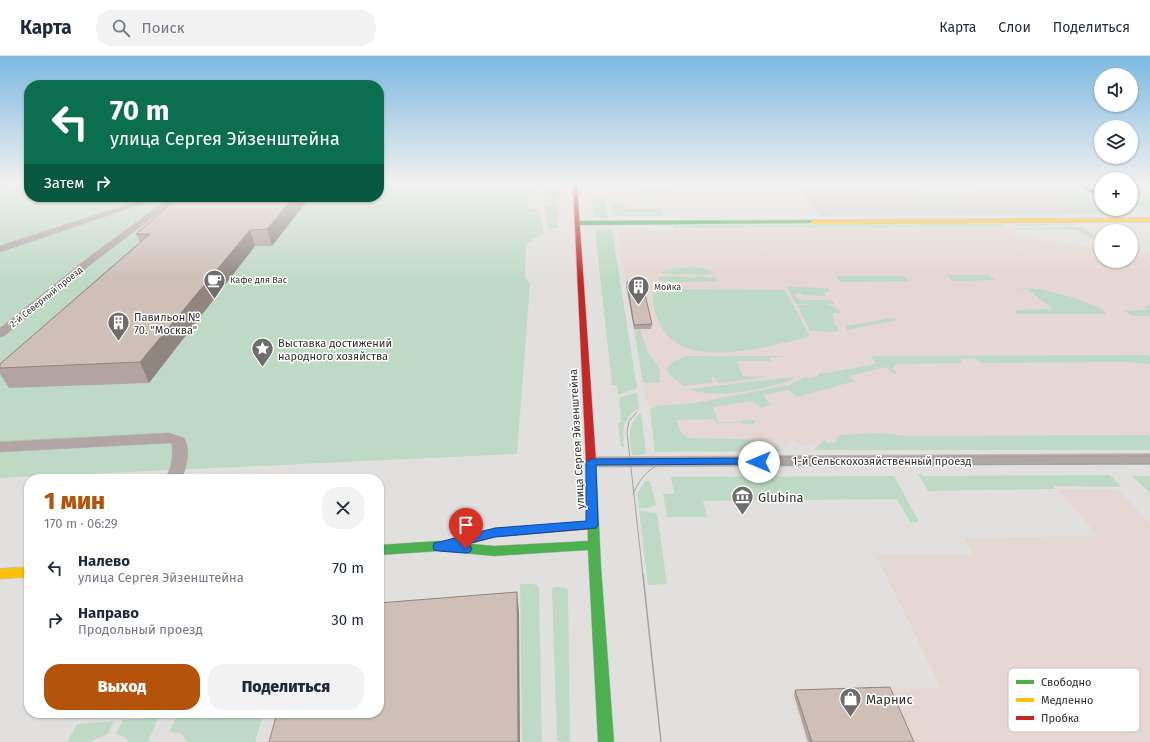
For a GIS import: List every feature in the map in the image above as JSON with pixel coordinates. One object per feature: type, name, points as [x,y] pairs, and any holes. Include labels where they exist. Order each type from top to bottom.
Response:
[{"type":"main road","name":"улица Сергея Эйзенштейна","points":[[577,216],[591,462],[593,545],[597,581],[606,742]]},
{"type":"main road","points":[[1141,216],[1150,221]]},
{"type":"main road","points":[[577,223],[1150,221]]},
{"type":"main road","points":[[439,546],[495,533],[592,525]]},
{"type":"main road","points":[[384,550],[439,546],[494,551],[593,545]]},
{"type":"main road","points":[[0,574],[24,572]]},
{"type":"street","points":[[0,249],[101,216]]},
{"type":"street","name":"2-й Северный проезд","points":[[0,334],[92,260],[151,216]]},
{"type":"street","points":[[0,447],[169,438],[179,441],[180,449],[176,474]]},
{"type":"street","name":"1-й Сельскохозяйственный проезд","points":[[591,462],[1150,459]]},
{"type":"shaded area","points":[[1009,228],[1020,236],[1094,248],[1094,268],[1138,268],[1138,252],[1150,252],[1150,448],[820,448],[811,443],[806,447],[792,440],[779,449],[655,449],[650,411],[645,395],[617,230]]},
{"type":"shaded area","points":[[1058,489],[1117,489],[1150,523],[1150,742],[806,742],[790,693],[941,688],[876,555],[974,555],[964,538],[1098,536]]},
{"type":"green space","name":"Выставка достижений народного хозяйства","points":[[0,216],[541,216],[544,233],[526,244],[525,277],[530,284],[517,454],[86,474],[24,474],[24,477],[0,478]]},
{"type":"green space","points":[[546,216],[558,216],[558,228],[548,229]]},
{"type":"green space","points":[[594,216],[608,216],[608,218],[594,218]]},
{"type":"green space","points":[[1004,224],[1008,227],[674,228],[673,225]]},
{"type":"green space","points":[[1015,224],[1071,224],[1077,225],[1016,226]]},
{"type":"green space","points":[[1082,227],[1094,234],[1094,238],[1090,238],[1076,229],[1057,229],[1058,231],[1051,229],[1019,230],[1017,228]]},
{"type":"green space","points":[[595,230],[612,230],[637,388],[618,395],[617,385],[612,385]]},
{"type":"green space","points":[[676,268],[702,268],[711,271],[714,274],[681,275],[660,273],[665,270]]},
{"type":"green space","points":[[947,275],[988,275],[995,280],[953,281]]},
{"type":"green space","points":[[664,276],[696,278],[696,276],[716,278],[717,281],[668,282],[659,280],[659,278]]},
{"type":"green space","points":[[836,276],[904,276],[909,281],[840,282]]},
{"type":"green space","points":[[787,287],[828,288],[829,291],[824,293],[825,296],[802,295],[800,292],[795,294],[797,298],[802,300],[830,300],[835,304],[796,304]]},
{"type":"green space","points":[[665,289],[785,290],[810,337],[730,352],[708,352],[689,349],[673,340],[661,326],[658,319],[654,307],[653,296],[657,291]]},
{"type":"green space","points":[[1015,289],[1037,289],[1053,292],[1086,302],[1103,310],[1107,314],[1018,314],[1014,310],[1053,309],[1028,290]]},
{"type":"green space","points":[[821,304],[834,306],[839,309],[842,313],[833,313],[834,325],[837,326],[838,331],[810,331],[797,305]]},
{"type":"green space","points":[[1143,306],[1150,306],[1150,316],[1132,316],[1124,311],[1148,310]]},
{"type":"green space","points":[[892,318],[898,320],[846,330],[846,326]]},
{"type":"green space","points":[[634,329],[640,329],[647,351],[660,369],[660,383],[643,383]]},
{"type":"green space","points":[[687,356],[782,357],[770,357],[771,361],[737,361],[743,376],[766,377],[720,383],[712,377],[712,383],[684,386],[672,377],[666,369],[674,361]]},
{"type":"green space","points":[[870,356],[1150,356],[1150,364],[1125,362],[981,363],[975,358],[960,359],[962,361],[960,363],[897,364],[892,368],[897,373],[895,374],[885,367],[849,376],[855,381],[797,397],[789,390],[763,395],[770,404],[762,408],[751,401],[713,407],[718,422],[742,422],[741,420],[756,420],[754,425],[738,423],[716,424],[714,419],[677,420],[679,429],[690,438],[752,440],[765,442],[775,446],[781,451],[655,452],[650,410],[656,406],[694,403],[789,385],[805,377],[808,378],[818,376],[820,373],[828,373],[875,364],[875,361]]},
{"type":"green space","points":[[793,377],[793,379],[783,383],[741,392],[712,393],[699,392],[689,389]]},
{"type":"green space","points":[[637,392],[639,408],[630,416],[625,424],[623,434],[624,447],[621,447],[618,423],[621,422],[619,398]]},
{"type":"green space","points":[[641,413],[646,452],[642,455],[632,455],[630,438],[631,427],[636,417]]},
{"type":"green space","points":[[880,433],[908,436],[1150,435],[1150,450],[814,449],[825,440],[828,443],[835,443],[837,437],[840,435]]},
{"type":"green space","points":[[918,474],[923,476],[1110,475],[1121,487],[1053,486],[1055,489],[928,491]]},
{"type":"green space","points":[[894,476],[919,522],[910,522],[897,499],[703,501],[707,517],[667,517],[663,494],[674,494],[671,477]]},
{"type":"green space","points":[[1132,476],[1150,476],[1150,493]]},
{"type":"green space","points":[[645,481],[650,481],[656,505],[649,508],[639,508],[637,494]]},
{"type":"green space","points":[[639,511],[657,513],[667,584],[648,585]]},
{"type":"green space","points":[[520,584],[537,585],[539,589],[542,742],[522,742]]},
{"type":"green space","points":[[553,588],[567,588],[568,592],[570,742],[557,741],[552,592]]},
{"type":"green space","points":[[158,718],[148,742],[128,742],[125,737],[116,734],[123,720]]},
{"type":"green space","points":[[176,718],[262,718],[255,742],[187,742],[181,733],[170,732]]},
{"type":"green space","points":[[114,721],[108,734],[90,742],[67,742],[77,724]]},
{"type":"building","points":[[157,216],[278,216],[267,229],[250,230],[140,362],[0,368],[0,364],[150,234],[136,234]]},
{"type":"building","name":"Мойка","points":[[627,282],[642,282],[652,324],[634,325]]},
{"type":"building","points":[[517,592],[518,742],[269,742],[276,718],[384,718],[384,603]]},
{"type":"building","name":"Марнис","points":[[890,687],[914,742],[812,742],[795,690]]},
{"type":"tram line","points":[[634,493],[627,432],[629,421],[637,412]]},
{"type":"tram line","points":[[634,493],[645,474],[650,470],[662,463],[677,458],[1150,456]]},
{"type":"tram line","points":[[742,462],[770,465],[1150,464]]},
{"type":"tram line","points":[[634,493],[643,576]]},
{"type":"tram line","points":[[643,575],[661,742]]},
{"type":"traffic: fast","points":[[577,223],[813,222]]},
{"type":"traffic: fast","points":[[591,462],[595,567],[606,742]]},
{"type":"traffic: fast","points":[[384,550],[439,546],[494,551],[593,545]]},
{"type":"traffic: slow","points":[[813,222],[1150,220]]},
{"type":"traffic: slow","points":[[0,574],[24,572]]},
{"type":"traffic: jam","points":[[577,216],[591,462]]},
{"type":"traffic: jam","points":[[453,543],[495,533],[592,525]]},
{"type":"place","name":"Кафе для Вас","points":[[214,300]]},
{"type":"place","name":"Мойка","points":[[638,306]]},
{"type":"place","name":"Павильон № 70. \"Москва\"","points":[[119,342]]},
{"type":"place","name":"Выставка достижений народного хозяйства","points":[[262,368]]},
{"type":"place","name":"Glubina","points":[[743,516]]},
{"type":"place","name":"Марнис","points":[[850,718]]},
{"type":"route","points":[[466,549],[439,546],[495,533],[592,525],[591,462],[759,462]]}]
